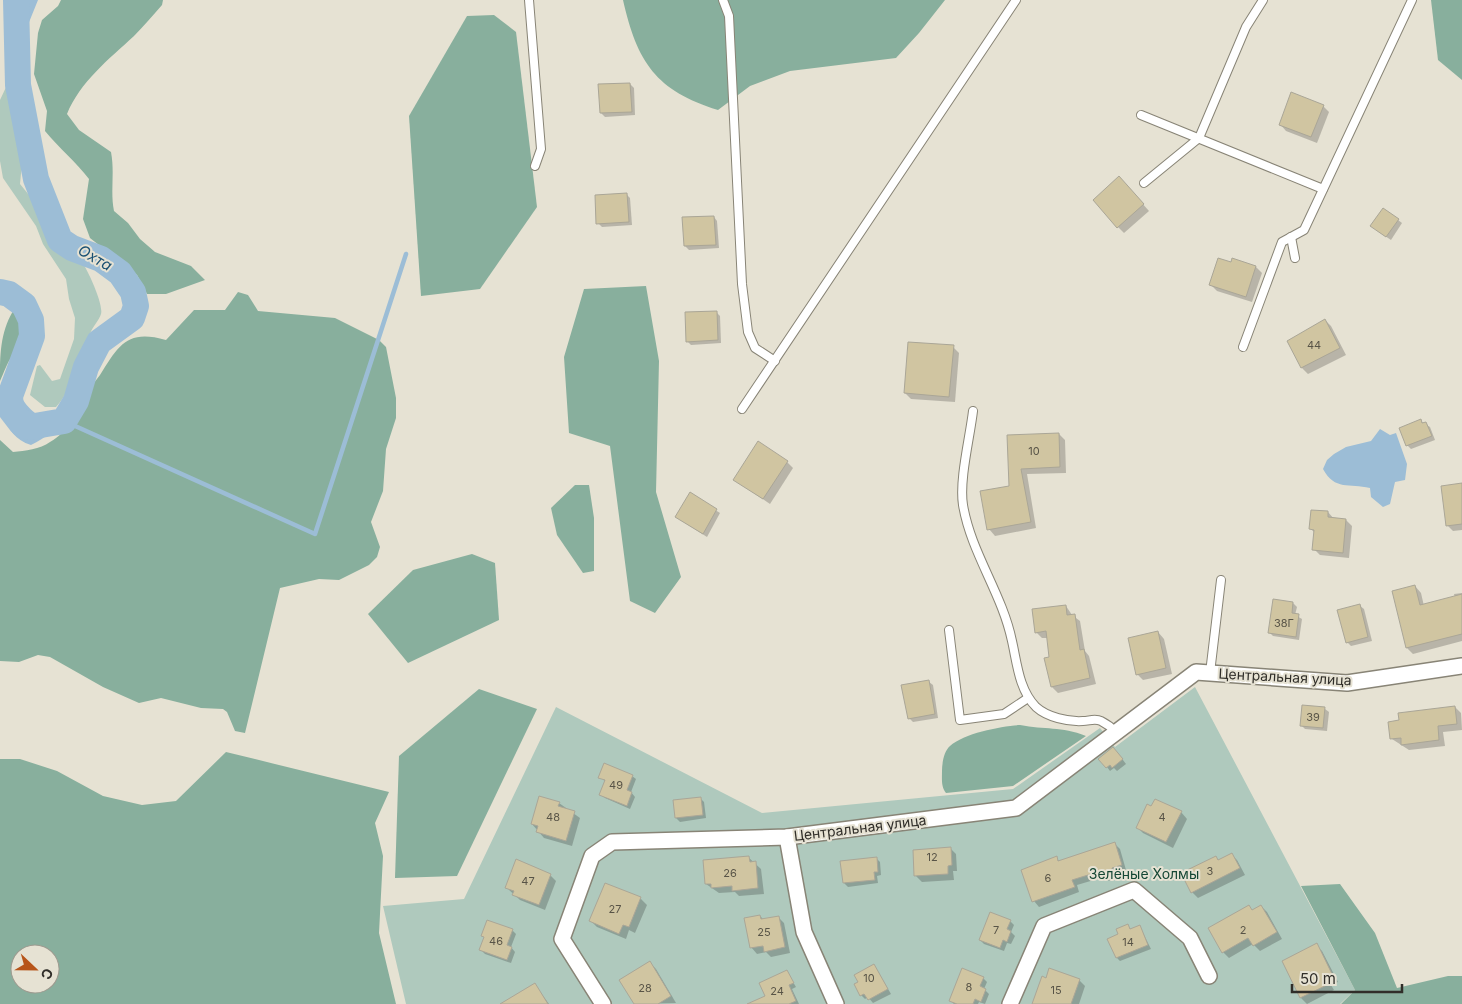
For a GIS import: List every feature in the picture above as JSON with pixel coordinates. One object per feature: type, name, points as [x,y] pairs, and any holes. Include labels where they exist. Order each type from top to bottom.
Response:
[{"type":"street","name":"Центральная улица","points":[[603,1004],[562,939],[592,856],[612,842],[787,837],[1016,808],[1112,735],[1203,673],[1347,682],[1462,666]]},
{"type":"street","points":[[787,837],[804,932],[836,1004]]},
{"type":"street","points":[[1010,1004],[1044,926],[1134,890],[1190,938],[1209,976]]},
{"type":"lane","points":[[529,0],[541,149],[535,166]]},
{"type":"lane","points":[[723,0],[729,16],[742,284],[748,332],[755,348],[775,361]]},
{"type":"lane","points":[[742,409],[1016,0]]},
{"type":"lane","points":[[1144,183],[1199,138],[1246,27],[1262,0]]},
{"type":"lane","points":[[1243,347],[1282,242],[1304,230],[1412,0]]},
{"type":"lane","points":[[1141,115],[1324,189]]},
{"type":"lane","points":[[1291,237],[1295,258]]},
{"type":"lane","points":[[973,411],[963,484],[963,504],[981,563],[994,586],[1006,622],[1018,672],[1028,698],[1044,713],[1058,718],[1082,721],[1100,720],[1112,735]]},
{"type":"lane","points":[[1203,673],[1221,580]]},
{"type":"lane","points":[[949,630],[960,720],[1004,714],[1028,698]]},
{"type":"green space","points":[[61,0],[163,0],[162,5],[134,36],[87,81],[67,114],[79,130],[111,152],[114,211],[155,252],[191,266],[205,280],[166,294],[147,294],[137,275],[90,238],[83,219],[89,179],[45,131],[47,111],[34,74],[38,33],[42,20],[58,6]]},
{"type":"green space","points":[[623,0],[945,0],[896,58],[790,71],[750,86],[718,110],[679,94],[652,71],[635,41]]},
{"type":"green space","points":[[1431,0],[1462,0],[1462,80],[1438,60]]},
{"type":"green space","points":[[494,15],[516,32],[537,207],[480,289],[421,296],[409,116],[467,16]]},
{"type":"green space","points":[[8,83],[22,163],[20,184],[33,200],[62,249],[79,257],[90,276],[100,302],[100,317],[91,331],[68,391],[56,407],[45,407],[30,395],[37,366],[40,365],[52,381],[60,379],[74,339],[75,318],[69,299],[66,279],[43,244],[36,226],[3,178],[0,161],[0,100]]},
{"type":"green space","points":[[646,286],[659,361],[656,492],[681,577],[655,613],[630,601],[610,446],[569,433],[564,357],[584,289]]},
{"type":"green space","points":[[238,292],[248,295],[258,311],[335,318],[379,340],[386,347],[396,398],[396,418],[386,449],[383,491],[371,522],[380,547],[377,557],[369,565],[339,580],[319,579],[280,588],[245,733],[235,731],[227,712],[223,709],[201,708],[161,698],[139,703],[103,687],[50,657],[38,655],[19,662],[0,661],[0,440],[13,452],[37,448],[50,442],[66,428],[86,393],[113,355],[126,342],[133,338],[142,337],[166,340],[194,310],[225,310]]},
{"type":"green space","points":[[13,311],[23,311],[27,331],[24,340],[9,361],[0,381],[3,336]]},
{"type":"green space","points":[[575,485],[589,485],[594,518],[594,571],[583,573],[557,535],[551,508]]},
{"type":"green space","points":[[472,554],[495,563],[499,620],[408,663],[368,614],[413,570]]},
{"type":"green space","name":"Зелёные Холмы","points":[[1195,687],[1355,990],[1340,1004],[406,1004],[383,906],[464,899],[556,707],[762,813],[1013,789],[1100,728],[1115,747]]},
{"type":"green space","points":[[479,689],[537,709],[457,876],[395,878],[399,756]]},
{"type":"green space","points":[[1020,725],[1061,729],[1086,736],[1013,786],[946,793],[944,791],[942,768],[945,754],[950,746],[964,737],[974,734]]},
{"type":"green space","points":[[226,752],[389,792],[375,823],[383,856],[379,933],[396,1004],[0,1004],[0,759],[20,759],[57,771],[103,796],[142,805],[176,801]]},
{"type":"green space","points":[[1340,884],[1375,933],[1397,988],[1448,976],[1462,976],[1462,1004],[1341,1004],[1355,990],[1301,886]]},
{"type":"water","points":[[4,0],[38,0],[17,52],[10,33],[8,13]]},
{"type":"water","points":[[18,377],[19,390],[23,400],[35,413],[41,417],[70,413],[52,432],[31,445],[14,434],[6,417],[8,398]]},
{"type":"water","points":[[1380,429],[1390,435],[1396,433],[1407,464],[1405,480],[1395,482],[1390,504],[1383,507],[1371,497],[1370,488],[1343,485],[1332,481],[1323,469],[1327,460],[1334,454],[1346,447],[1371,441]]},
{"type":"building","points":[[630,83],[632,112],[600,113],[598,84]]},
{"type":"building","points":[[1291,92],[1324,105],[1311,137],[1279,125]]},
{"type":"building","points":[[1119,176],[1144,204],[1117,228],[1093,200]]},
{"type":"building","points":[[627,193],[629,222],[596,224],[595,195]]},
{"type":"building","points":[[1383,208],[1399,219],[1386,237],[1370,226]]},
{"type":"building","points":[[714,216],[716,245],[684,246],[682,217]]},
{"type":"building","points":[[1218,258],[1231,262],[1232,258],[1256,266],[1246,297],[1209,285]]},
{"type":"building","points":[[717,311],[718,340],[686,342],[685,312]]},
{"type":"building","points":[[1325,319],[1340,348],[1301,368],[1287,341]]},
{"type":"building","points":[[908,342],[954,345],[949,397],[904,393]]},
{"type":"building","points":[[1421,419],[1422,423],[1426,422],[1432,436],[1406,446],[1399,428]]},
{"type":"building","points":[[1059,433],[1060,467],[1021,469],[1031,522],[987,530],[980,491],[1009,486],[1007,435]]},
{"type":"building","points":[[758,441],[788,461],[763,499],[733,480]]},
{"type":"building","points":[[1462,483],[1462,524],[1446,526],[1441,486]]},
{"type":"building","points":[[690,492],[717,509],[703,534],[675,517]]},
{"type":"building","points":[[1311,510],[1328,511],[1328,517],[1346,519],[1343,553],[1312,550],[1314,530],[1309,529]]},
{"type":"building","points":[[1415,585],[1420,605],[1462,594],[1462,634],[1406,648],[1392,591]]},
{"type":"building","points":[[1273,599],[1293,602],[1292,613],[1299,614],[1296,637],[1268,633]]},
{"type":"building","points":[[1360,604],[1368,637],[1346,643],[1337,610]]},
{"type":"building","points":[[1066,605],[1067,615],[1075,614],[1080,650],[1084,649],[1090,678],[1051,687],[1044,658],[1049,657],[1046,631],[1035,633],[1032,609]]},
{"type":"building","points":[[1158,631],[1166,668],[1136,675],[1128,638]]},
{"type":"building","points":[[929,680],[935,714],[908,719],[901,685]]},
{"type":"building","points":[[1302,705],[1325,707],[1323,728],[1300,726]]},
{"type":"building","points":[[1455,706],[1457,724],[1438,726],[1439,740],[1401,745],[1401,738],[1390,739],[1388,722],[1399,720],[1398,713]]},
{"type":"building","points":[[1113,747],[1123,759],[1112,768],[1110,765],[1106,768],[1098,759]]},
{"type":"building","points":[[604,763],[633,775],[627,790],[632,792],[627,806],[599,795],[605,780],[598,778]]},
{"type":"building","points":[[539,796],[560,802],[558,806],[575,811],[566,841],[536,832],[538,826],[531,824]]},
{"type":"building","points":[[701,797],[703,815],[675,818],[673,800]]},
{"type":"building","points":[[1155,799],[1182,811],[1166,842],[1136,828],[1147,804],[1151,806]]},
{"type":"building","points":[[1115,842],[1122,865],[1112,868],[1113,873],[1102,876],[1101,871],[1072,880],[1075,887],[1032,902],[1021,870],[1057,856],[1058,861]]},
{"type":"building","points":[[951,847],[952,865],[948,866],[948,874],[914,876],[913,850]]},
{"type":"building","points":[[1232,853],[1240,868],[1191,893],[1181,873],[1216,856],[1218,860]]},
{"type":"building","points":[[749,856],[750,862],[756,861],[758,888],[732,891],[732,886],[711,888],[711,884],[705,884],[703,860]]},
{"type":"building","points":[[877,857],[878,872],[874,872],[875,880],[843,883],[840,861]]},
{"type":"building","points":[[516,859],[551,874],[539,905],[512,895],[514,891],[505,888]]},
{"type":"building","points":[[605,883],[641,897],[629,927],[623,925],[619,934],[589,921]]},
{"type":"building","points":[[1249,905],[1252,910],[1261,905],[1277,932],[1253,946],[1248,938],[1222,953],[1208,928]]},
{"type":"building","points":[[990,912],[1011,920],[1007,929],[1011,931],[1007,942],[1003,940],[1000,948],[979,940]]},
{"type":"building","points":[[760,915],[761,919],[779,916],[785,947],[764,952],[763,946],[750,948],[744,918]]},
{"type":"building","points":[[487,920],[513,929],[507,945],[512,947],[507,960],[479,950],[484,937],[481,936]]},
{"type":"building","points":[[1128,924],[1130,929],[1140,925],[1148,945],[1116,958],[1107,939],[1118,934],[1116,929]]},
{"type":"building","points":[[1317,943],[1333,976],[1326,979],[1329,984],[1300,998],[1282,961]]},
{"type":"building","points":[[650,961],[671,996],[658,1004],[634,1004],[619,980]]},
{"type":"building","points":[[874,964],[888,989],[868,1000],[864,994],[860,996],[854,984],[858,982],[854,975]]},
{"type":"building","points":[[962,968],[984,977],[980,986],[986,989],[981,1002],[975,999],[973,1004],[957,1004],[949,1001]]},
{"type":"building","points":[[1049,968],[1080,979],[1071,1004],[1032,1004],[1042,976],[1046,978]]},
{"type":"building","points":[[787,970],[794,983],[789,985],[796,1001],[789,1004],[747,1004],[765,996],[759,983]]},
{"type":"building","points":[[535,983],[548,1004],[500,1004]]},
{"type":"waterway","name":"Охта","points":[[0,292],[9,294],[24,305],[31,320],[32,336],[10,396],[11,410],[21,423],[29,427],[64,421],[76,401],[86,367],[99,342],[132,318],[136,306],[133,292],[120,273],[101,259],[72,248],[60,240],[36,179],[18,85],[16,0]]},
{"type":"waterway","points":[[64,421],[315,534],[406,254]]}]
